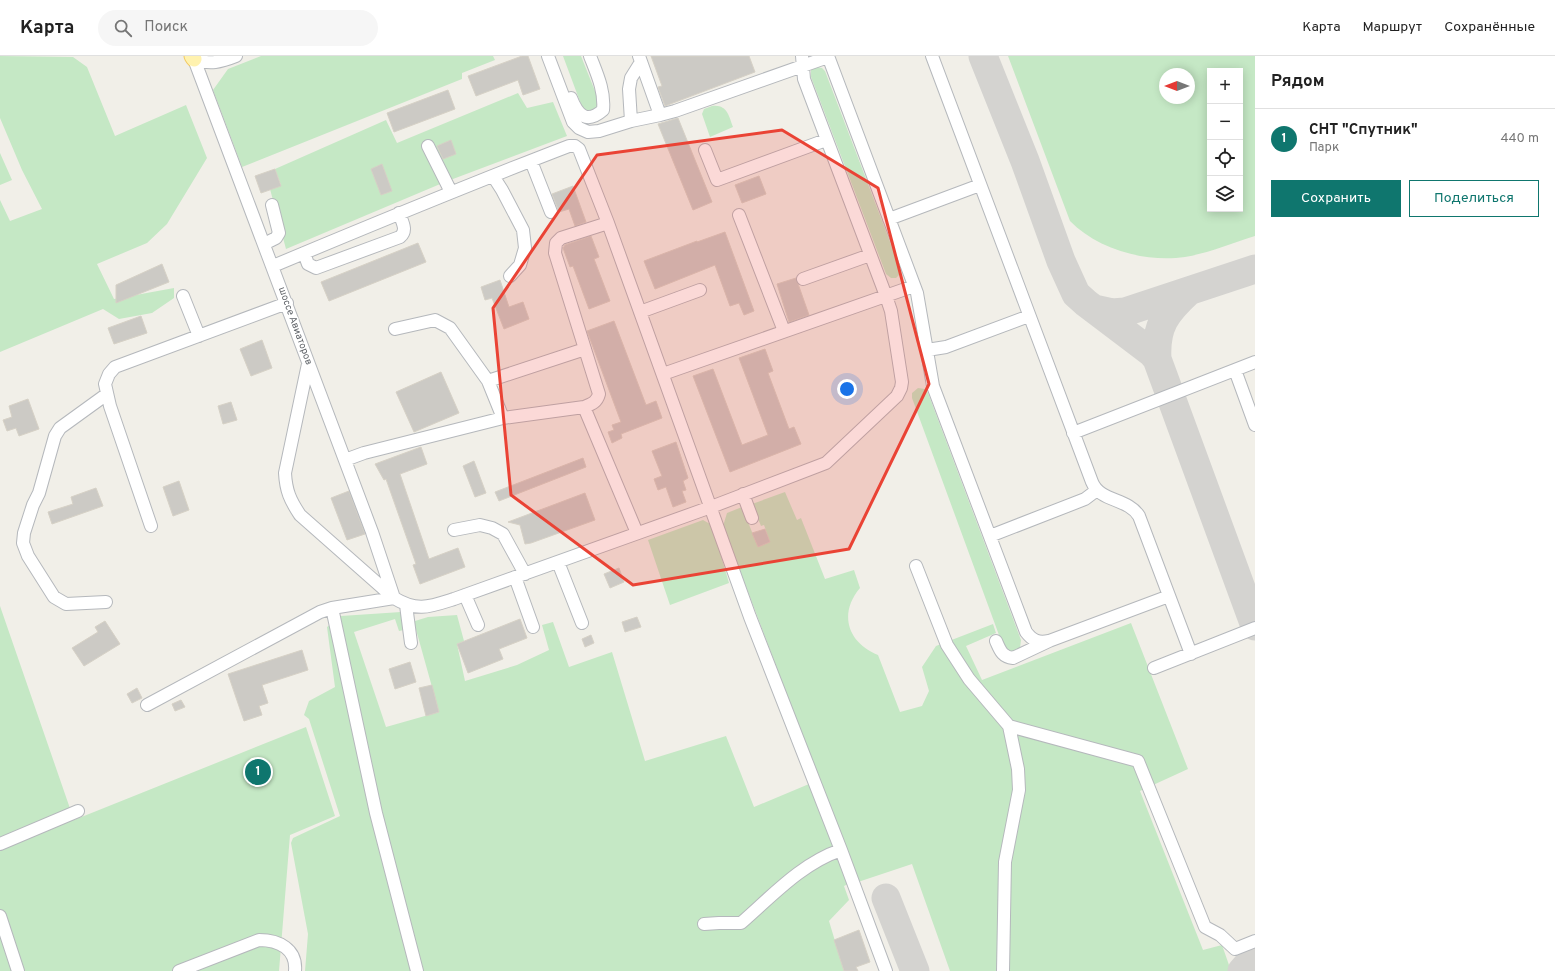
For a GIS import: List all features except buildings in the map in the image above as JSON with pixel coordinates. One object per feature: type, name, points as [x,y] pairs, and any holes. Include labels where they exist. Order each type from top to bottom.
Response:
[{"type":"street","points":[[198,58],[212,63],[236,56]]},
{"type":"street","points":[[548,56],[573,122],[579,128],[588,132],[599,131],[631,121],[675,112],[802,61],[828,56],[919,301],[933,386],[1026,632],[1038,642],[1050,641]]},
{"type":"street","points":[[555,56],[575,108],[580,114],[587,118],[596,116],[603,110],[604,101],[590,56]]},
{"type":"street","points":[[932,56],[1092,482],[1096,490],[1133,508],[1139,516],[1190,654]]},
{"type":"street","name":"шоссе Авиаторов","points":[[198,58],[224,142],[287,303],[308,364],[372,532],[394,598]]},
{"type":"street","points":[[631,121],[629,89],[631,78],[640,59]]},
{"type":"street","points":[[640,59],[660,114]]},
{"type":"street","points":[[308,364],[285,473],[286,487],[291,501],[300,515],[394,598],[406,606],[418,608],[435,605],[465,595],[711,507],[830,461],[898,396],[902,382],[891,311],[804,79],[802,61]]},
{"type":"street","points":[[705,150],[717,180],[826,140]]},
{"type":"street","points":[[428,146],[451,192]]},
{"type":"street","points":[[273,266],[399,213],[570,146],[575,146],[579,149],[608,223],[750,617],[842,850],[886,971]]},
{"type":"street","points":[[531,161],[551,212]]},
{"type":"street","points":[[493,176],[523,230],[525,248],[520,265],[510,276]]},
{"type":"street","points":[[889,219],[980,185]]},
{"type":"street","points":[[264,244],[276,238],[279,233],[272,205]]},
{"type":"street","points":[[304,253],[308,264],[316,268],[400,237],[404,233],[405,229],[399,213]]},
{"type":"street","points":[[739,215],[784,331]]},
{"type":"street","points":[[345,460],[364,453],[503,418],[584,407],[594,403],[598,399],[599,394],[554,253],[554,248],[556,243],[561,238],[608,223]]},
{"type":"street","points":[[803,279],[870,255]]},
{"type":"street","points":[[663,374],[914,286]]},
{"type":"street","points":[[640,312],[700,290]]},
{"type":"street","points":[[183,296],[199,336]]},
{"type":"street","points":[[151,526],[110,406],[105,384],[109,374],[115,367],[287,303]]},
{"type":"street","points":[[927,350],[946,347],[1029,316]]},
{"type":"street","points":[[395,329],[435,320],[450,328],[488,381],[503,418]]},
{"type":"street","points":[[488,381],[585,349]]},
{"type":"street","points":[[1073,433],[1255,362]]},
{"type":"street","points":[[1235,370],[1255,425]]},
{"type":"street","points":[[106,602],[66,604],[54,596],[28,556],[23,543],[24,533],[33,505],[39,493],[55,436],[60,428],[107,394]]},
{"type":"street","points":[[584,407],[637,533]]},
{"type":"street","points":[[990,536],[1086,499],[1096,490]]},
{"type":"street","points":[[743,494],[752,518]]},
{"type":"street","points":[[454,530],[480,525],[492,528],[503,534],[520,576],[533,627]]},
{"type":"street","points":[[558,562],[582,623]]},
{"type":"street","points":[[916,566],[947,645],[969,679],[1009,726],[1018,769],[1019,790],[1005,862],[1003,971]]},
{"type":"street","points":[[465,595],[478,625]]},
{"type":"street","points":[[996,641],[1002,654],[1013,658],[1050,641],[1169,596]]},
{"type":"street","points":[[147,705],[320,612],[332,608],[394,598]]},
{"type":"street","points":[[406,606],[411,643]]},
{"type":"street","points":[[332,608],[376,813],[417,971]]},
{"type":"street","points":[[1154,668],[1255,628]]},
{"type":"street","points":[[1009,726],[1138,761],[1205,927],[1220,935],[1235,949],[1255,941]]},
{"type":"street","points":[[0,844],[78,811]]},
{"type":"street","points":[[704,924],[741,923],[799,872],[827,855],[842,850]]},
{"type":"street","points":[[0,916],[18,971]]},
{"type":"street","points":[[179,971],[259,940],[270,940],[285,947],[291,953],[296,962],[295,971]]},
{"type":"highlighted area","points":[[782,130],[878,188],[929,384],[849,549],[633,585],[511,495],[493,308],[597,155]]},
{"type":"green space","points":[[0,56],[73,57],[87,67],[115,136],[186,105],[207,158],[167,224],[147,243],[97,264],[114,299],[174,288],[174,298],[152,313],[119,319],[103,309],[0,352],[0,200],[10,221],[42,209],[22,170],[0,118]]},
{"type":"green space","points":[[261,56],[493,56],[495,60],[462,73],[462,79],[242,167],[213,90],[228,69]]},
{"type":"green space","points":[[563,56],[581,56],[599,101],[598,107],[593,112],[586,111],[582,107]]},
{"type":"green space","points":[[1008,56],[1255,56],[1255,236],[1185,257],[1154,258],[1123,252],[1094,239],[1081,231],[1070,221]]},
{"type":"green space","points":[[817,67],[822,68],[825,71],[900,268],[899,275],[896,278],[891,278],[886,274],[811,77],[811,70]]},
{"type":"green space","points":[[518,93],[527,108],[553,102],[567,136],[445,182],[286,249],[270,189],[281,185],[275,169],[386,120],[397,143]]},
{"type":"green space","points":[[712,106],[721,107],[727,112],[733,127],[710,137],[702,114],[704,109]]},
{"type":"green space","points":[[0,153],[12,180],[0,185]]},
{"type":"green space","points":[[918,388],[925,389],[928,393],[1021,640],[1020,648],[1013,652],[1009,651],[1003,646],[912,398],[912,393]]},
{"type":"green space","points":[[785,492],[797,520],[801,518],[825,579],[854,570],[860,588],[853,598],[849,608],[848,617],[850,627],[853,635],[859,643],[878,655],[900,712],[922,706],[929,691],[922,667],[936,646],[993,624],[996,633],[966,646],[982,680],[1131,623],[1188,769],[1140,791],[1203,950],[1222,945],[1230,971],[950,971],[912,864],[858,882],[723,526],[727,513],[742,507],[758,547],[770,542],[764,525],[761,526],[752,504]]},
{"type":"green space","points":[[703,520],[712,525],[729,583],[670,605],[648,540]]},
{"type":"green space","points":[[0,606],[74,820],[306,727],[335,816],[290,835],[279,971],[0,971]]},
{"type":"green space","points":[[401,612],[404,630],[399,631],[395,619],[354,632],[386,727],[439,712],[415,626],[415,621],[428,617],[457,615],[464,641],[457,644],[465,681],[517,665],[549,650],[542,625],[553,622],[569,667],[612,652],[645,761],[726,736],[754,807],[809,784],[848,884],[844,886],[849,900],[829,921],[844,971],[305,971],[308,934],[291,843],[293,838],[340,816],[309,719],[304,715],[309,701],[335,687],[327,627],[341,616]]},
{"type":"taxiway","points":[[983,56],[1025,161],[1061,261],[1076,294],[1152,353],[1157,359],[1255,626]]},
{"type":"taxiway","points":[[1094,309],[1112,313],[1125,312],[1255,269]]},
{"type":"taxiway","points":[[1157,359],[1158,337],[1164,320],[1174,306],[1189,291]]},
{"type":"taxiway","points":[[886,898],[915,971]]},
{"type":"taxiway","points":[[1242,971],[1249,963],[1255,960]]},
{"type":"place","name":"СНТ \"Спутник\"","points":[[258,772]]}]
